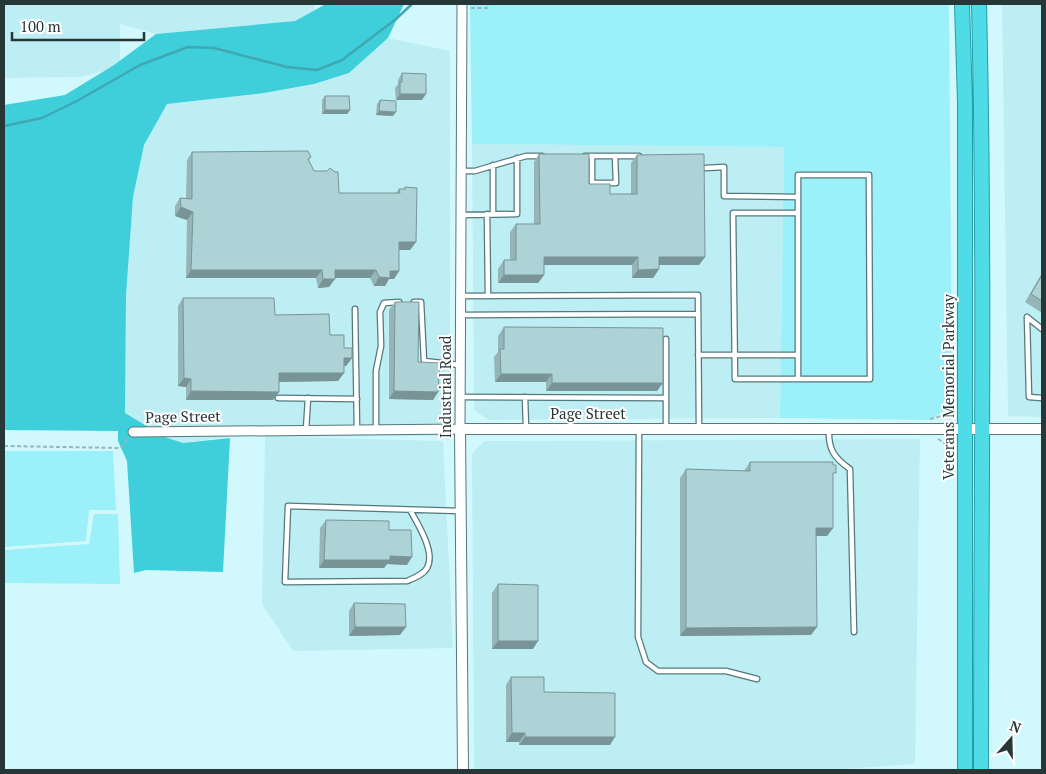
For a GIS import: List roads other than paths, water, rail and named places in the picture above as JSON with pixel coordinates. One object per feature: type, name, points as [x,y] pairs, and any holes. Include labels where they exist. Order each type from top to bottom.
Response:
[{"type":"highway","name":"Veterans Memorial Parkway","points":[[962,4],[965,103],[965,770]]},
{"type":"highway","points":[[979,4],[982,430],[981,770]]},
{"type":"street","name":"Industrial Road","points":[[462,6],[460,429],[463,770]]},
{"type":"street","name":"Page Street","points":[[133,432],[460,429],[1042,429]]},
{"type":"lane","points":[[460,171],[475,171],[526,156],[545,156]]},
{"type":"lane","points":[[582,156],[640,156]]},
{"type":"lane","points":[[592,156],[592,183],[616,183],[615,156]]},
{"type":"lane","points":[[461,215],[518,214],[517,158]]},
{"type":"lane","points":[[488,295],[493,165]]},
{"type":"lane","points":[[706,168],[724,167],[724,196],[798,197]]},
{"type":"lane","points":[[798,214],[734,213],[735,379],[798,380],[870,379],[869,175],[798,174],[798,197],[798,214],[798,380]]},
{"type":"lane","points":[[461,296],[698,295],[699,429]]},
{"type":"lane","points":[[376,430],[376,371],[381,346],[380,312],[384,303],[402,302]]},
{"type":"lane","points":[[412,302],[421,302],[424,361],[460,365]]},
{"type":"lane","points":[[356,308],[357,430]]},
{"type":"lane","points":[[461,315],[698,314]]},
{"type":"lane","points":[[1042,329],[1027,317],[1029,397],[1042,398]]},
{"type":"lane","points":[[666,339],[666,429]]},
{"type":"lane","points":[[698,355],[798,355]]},
{"type":"lane","points":[[460,397],[666,398]]},
{"type":"lane","points":[[525,397],[526,429]]},
{"type":"lane","points":[[278,398],[357,399]]},
{"type":"lane","points":[[306,430],[308,398]]},
{"type":"lane","points":[[829,428],[828,440],[830,448],[850,469],[854,632]]},
{"type":"lane","points":[[639,429],[638,637],[646,662],[658,671],[726,671],[757,680]]},
{"type":"lane","points":[[410,510],[420,527],[430,554],[428,567],[423,574],[407,581],[285,582],[288,506],[461,511]]},
{"type":"waterway","points":[[4,126],[42,118],[77,101],[140,65],[188,47],[214,48],[287,67],[317,70],[342,60],[396,19],[412,4]]}]
